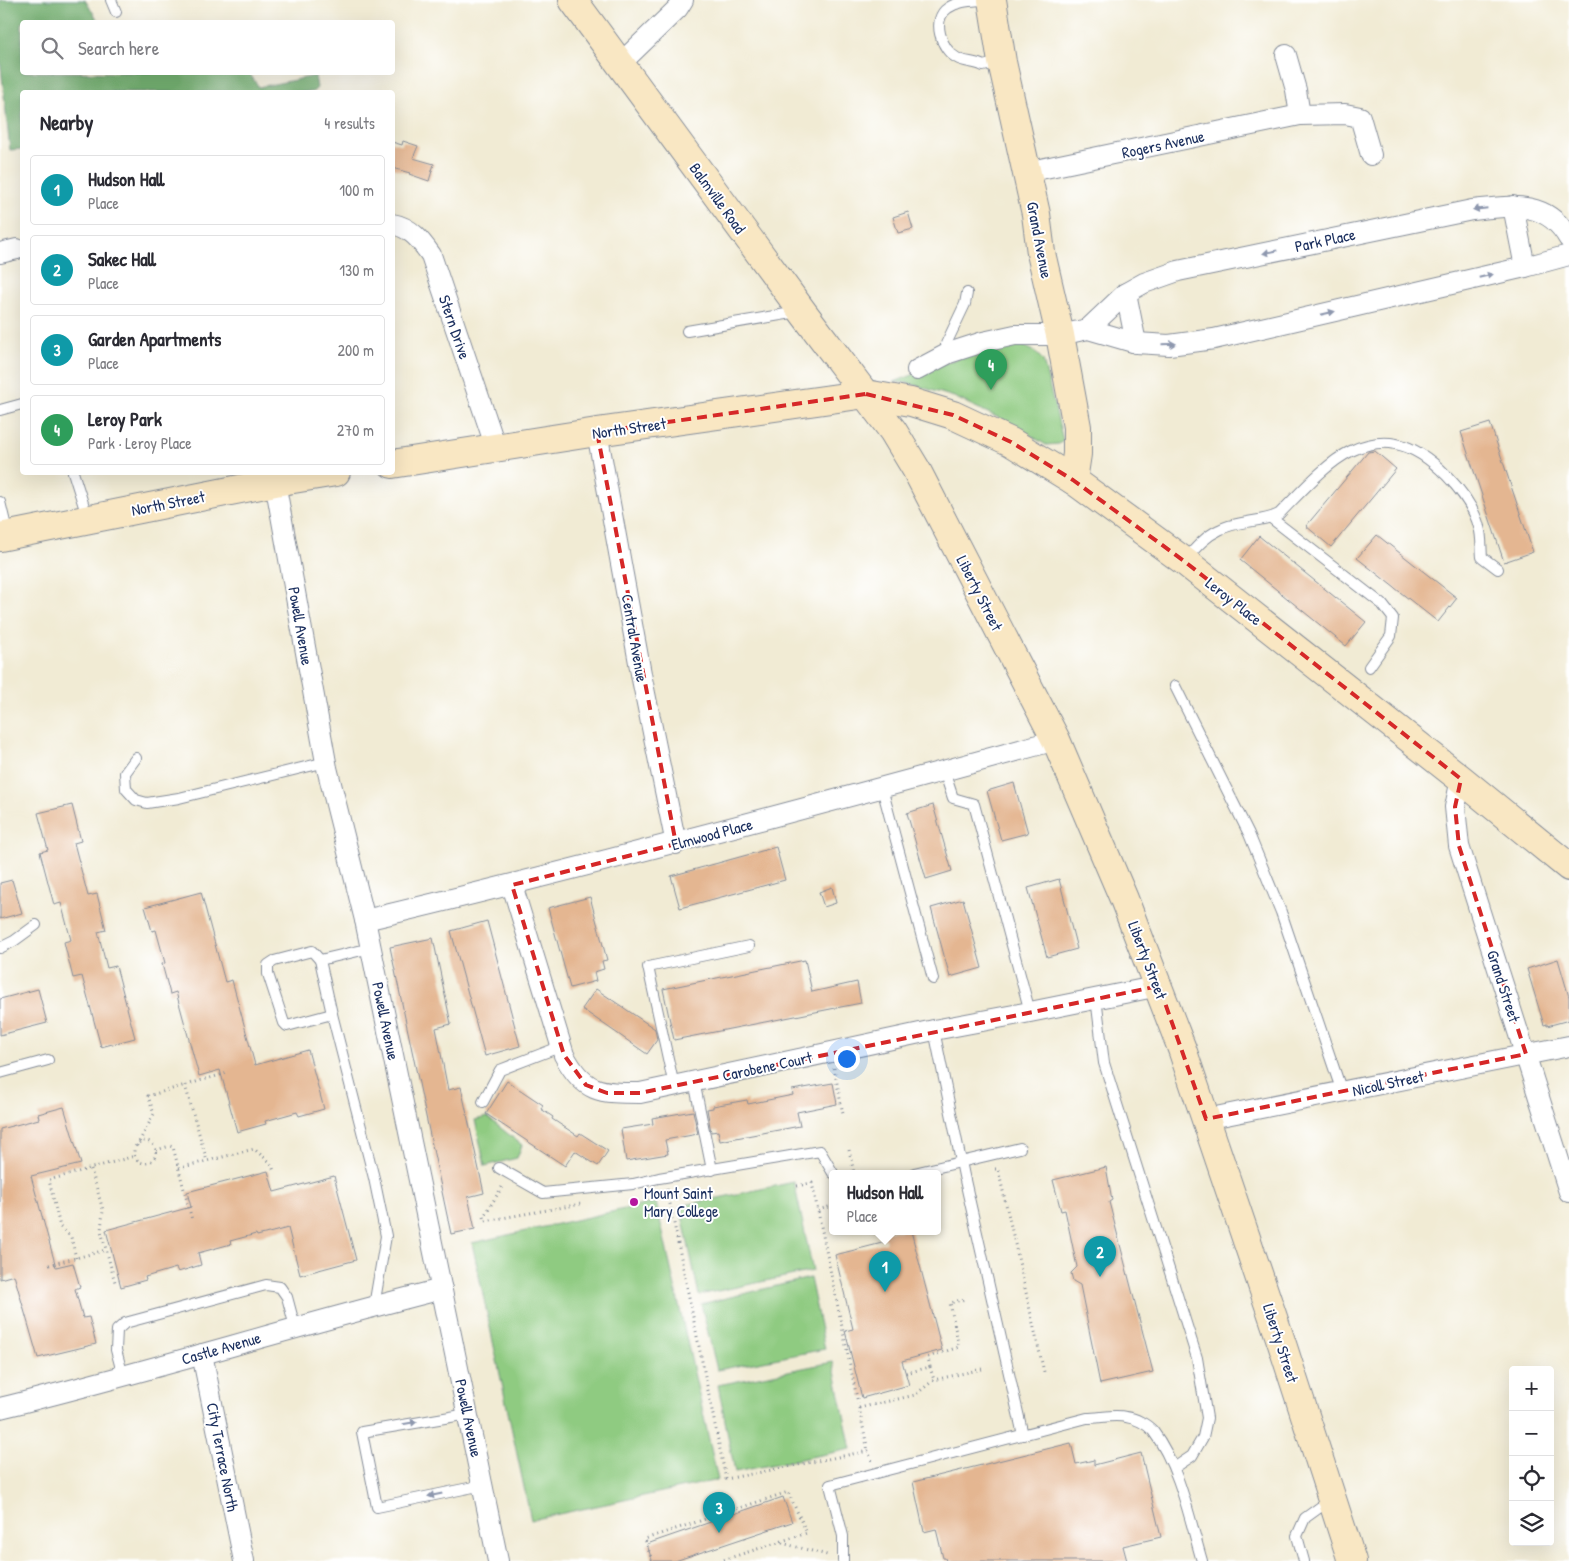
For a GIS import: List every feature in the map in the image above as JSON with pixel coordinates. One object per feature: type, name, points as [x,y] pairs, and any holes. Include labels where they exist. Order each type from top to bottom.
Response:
[{"type":"street","name":"Balmville Road","points":[[573,0],[802,311],[866,394]]},
{"type":"street","points":[[620,64],[678,8],[683,0]]},
{"type":"street","name":"Grand Avenue","points":[[992,0],[1002,62],[1060,335],[1076,426],[1077,454],[1073,480]]},
{"type":"street","points":[[1286,55],[1296,90],[1300,116]]},
{"type":"street","name":"Rogers Avenue","points":[[1026,172],[1300,116],[1345,114],[1360,117],[1371,155]]},
{"type":"street","points":[[1513,206],[1526,267]]},
{"type":"street","name":"Park Place","points":[[1088,329],[1126,293],[1144,283],[1178,271],[1472,210],[1513,206],[1526,207],[1542,212],[1556,221],[1569,239]]},
{"type":"street","name":"Stern Drive","points":[[395,224],[401,225],[417,236],[431,255],[496,448]]},
{"type":"street","points":[[917,370],[949,353],[1015,334],[1060,335],[1088,329],[1136,343],[1170,345],[1214,339],[1526,267],[1569,255]]},
{"type":"street","points":[[1126,293],[1136,343]]},
{"type":"street","name":"North Street","points":[[395,464],[598,432],[866,394]]},
{"type":"street","name":"Leroy Place","points":[[866,394],[911,402],[953,415],[1011,442],[1073,480],[1184,561],[1461,779],[1569,867]]},
{"type":"street","name":"Liberty Street","points":[[866,394],[893,431],[916,469],[1056,740],[1124,899],[1206,1119],[1352,1561]]},
{"type":"street","name":"Central Avenue","points":[[598,432],[642,679],[676,844]]},
{"type":"street","name":"North Street","points":[[4,536],[318,475]]},
{"type":"street","name":"Powell Avenue","points":[[275,482],[326,762],[365,920],[498,1561]]},
{"type":"street","name":"Elmwood Place","points":[[365,920],[676,844],[1056,740]]},
{"type":"street","name":"Grand Street","points":[[1461,779],[1455,807],[1459,846],[1569,1192]]},
{"type":"street","name":"Carobene Court","points":[[512,885],[564,1055],[572,1070],[586,1085],[607,1093],[640,1093],[934,1030],[1158,986]]},
{"type":"street","name":"Nicoll Street","points":[[1206,1119],[1569,1046]]},
{"type":"street","name":"Castle Avenue","points":[[0,1408],[123,1376],[295,1327],[442,1289]]},
{"type":"street","name":"City Terrace North","points":[[202,1354],[244,1561]]},
{"type":"lane","points":[[111,0],[116,12]]},
{"type":"lane","points":[[982,0],[961,2],[947,8],[940,17],[939,28],[942,39],[948,50],[957,59],[978,63],[983,66],[1002,62]]},
{"type":"lane","points":[[949,353],[946,344],[965,304],[967,293]]},
{"type":"lane","points":[[688,331],[802,311]]},
{"type":"lane","points":[[0,410],[20,405]]},
{"type":"lane","points":[[1184,561],[1202,540],[1220,529],[1271,518],[1279,514],[1334,461],[1351,451],[1376,444],[1396,444],[1422,455],[1452,481],[1468,501],[1480,527],[1482,558],[1498,569]]},
{"type":"lane","points":[[74,475],[88,520]]},
{"type":"lane","points":[[0,502],[4,536]]},
{"type":"lane","points":[[1271,518],[1382,604],[1393,618],[1391,636],[1369,667]]},
{"type":"lane","points":[[1175,686],[1249,834],[1281,912],[1342,1092]]},
{"type":"lane","points":[[136,758],[125,773],[126,789],[136,800],[147,803],[178,798],[326,762]]},
{"type":"lane","points":[[944,771],[953,798],[974,804],[1030,1012]]},
{"type":"lane","points":[[882,788],[932,979]]},
{"type":"lane","points":[[0,948],[14,941],[36,925]]},
{"type":"lane","points":[[712,1170],[648,967],[749,946]]},
{"type":"lane","points":[[320,960],[371,948]]},
{"type":"lane","points":[[332,1014],[287,1026],[284,1023],[268,974],[268,966],[274,961],[312,951],[320,960],[374,1178],[386,1236],[374,1306]]},
{"type":"lane","points":[[1096,998],[1104,1063],[1197,1358],[1207,1418],[1203,1437],[1192,1456],[1174,1468]]},
{"type":"lane","points":[[934,1030],[964,1176],[1024,1435]]},
{"type":"lane","points":[[484,1102],[500,1070],[562,1046]]},
{"type":"lane","points":[[0,1073],[48,1060]]},
{"type":"lane","points":[[928,1170],[1020,1148]]},
{"type":"lane","points":[[499,1168],[543,1193],[633,1184],[820,1151],[831,1170]]},
{"type":"lane","points":[[123,1376],[116,1350],[118,1330],[125,1323],[266,1284],[280,1287],[287,1297],[295,1327]]},
{"type":"lane","points":[[468,1414],[362,1432],[377,1507],[483,1486]]},
{"type":"lane","points":[[843,1561],[843,1536],[830,1485],[1087,1418],[1126,1417],[1144,1424],[1152,1430],[1174,1468],[1202,1561]]},
{"type":"lane","points":[[1304,1561],[1297,1536],[1305,1518],[1332,1498]]},
{"type":"path","points":[[834,1066],[843,1114]]},
{"type":"path","points":[[135,1156],[137,1146],[154,1114],[148,1096],[227,1073]]},
{"type":"path","points":[[185,1085],[207,1161]]},
{"type":"path","points":[[137,1146],[146,1142],[152,1144],[156,1150]]},
{"type":"path","points":[[156,1150],[170,1146],[173,1147],[192,1220]]},
{"type":"path","points":[[179,1168],[254,1149],[271,1163],[274,1171]]},
{"type":"path","points":[[135,1156],[140,1161],[146,1163],[153,1160],[156,1150]]},
{"type":"path","points":[[849,1150],[853,1170]]},
{"type":"path","points":[[76,1258],[71,1237],[60,1227],[49,1180],[135,1156]]},
{"type":"path","points":[[92,1169],[103,1210],[101,1231],[115,1282]]},
{"type":"path","points":[[964,1176],[998,1169],[1044,1372]]},
{"type":"path","points":[[797,1186],[812,1183],[872,1464]]},
{"type":"path","points":[[667,1188],[726,1479],[868,1451]]},
{"type":"path","points":[[818,1210],[829,1207]]},
{"type":"path","points":[[49,1265],[106,1250]]},
{"type":"path","points":[[934,1380],[928,1357],[959,1347],[950,1303],[965,1299]]},
{"type":"path","points":[[906,1373],[930,1367]]},
{"type":"path","points":[[859,1408],[915,1395],[934,1380],[982,1369]]},
{"type":"path","points":[[652,1561],[645,1539],[788,1492],[808,1533],[720,1561]]},
{"type":"path","points":[[780,1542],[827,1555]]},
{"type":"highlighted area","points":[[866,394],[953,415],[1011,442],[1073,480],[1184,561],[1461,779],[1455,807],[1459,846],[1526,1054],[1206,1119],[1159,986],[640,1093],[607,1093],[586,1085],[564,1055],[512,885],[676,844],[597,432]]},
{"type":"green space","points":[[0,0],[85,0],[98,20],[20,20],[20,75],[250,75],[259,87],[315,76],[317,88],[315,90],[20,90],[20,149],[10,150],[0,58]]},
{"type":"green space","points":[[1019,344],[1034,351],[1043,360],[1063,440],[1059,444],[1046,445],[1014,425],[954,397],[908,383],[894,382],[961,357]]},
{"type":"green space","points":[[487,1117],[522,1145],[517,1158],[485,1166],[475,1120]]},
{"type":"green space","points":[[794,1182],[813,1271],[699,1295],[680,1206]]},
{"type":"green space","points":[[656,1202],[718,1480],[531,1520],[472,1243]]},
{"type":"green space","points":[[810,1278],[825,1349],[717,1370],[701,1304]]},
{"type":"green space","points":[[833,1362],[851,1449],[735,1472],[718,1385]]},
{"type":"building","points":[[403,141],[418,146],[413,158],[434,164],[429,181],[395,169],[395,143],[402,145]]},
{"type":"building","points":[[908,212],[913,229],[898,233],[893,217]]},
{"type":"building","points":[[1490,423],[1533,552],[1504,562],[1461,432]]},
{"type":"building","points":[[1375,451],[1396,469],[1331,547],[1306,526],[1368,452]]},
{"type":"building","points":[[1377,535],[1457,598],[1438,622],[1357,558]]},
{"type":"building","points":[[1259,536],[1366,622],[1346,646],[1240,560]]},
{"type":"building","points":[[1014,783],[1028,833],[1001,840],[987,791]]},
{"type":"building","points":[[72,805],[81,841],[74,843],[88,896],[97,894],[106,930],[98,932],[107,968],[116,966],[135,1038],[101,1047],[82,976],[73,978],[64,942],[71,940],[61,903],[54,905],[40,852],[48,850],[38,813]]},
{"type":"building","points":[[933,805],[952,871],[926,879],[907,813]]},
{"type":"building","points":[[776,847],[785,880],[680,908],[671,876]]},
{"type":"building","points":[[1059,879],[1077,949],[1047,957],[1028,888]]},
{"type":"building","points":[[12,880],[22,913],[0,919],[0,883]]},
{"type":"building","points":[[832,887],[836,903],[824,907],[819,892]]},
{"type":"building","points":[[201,892],[225,982],[232,980],[255,1065],[308,1050],[324,1109],[299,1116],[297,1112],[265,1121],[266,1124],[237,1132],[220,1070],[199,1076],[176,992],[170,994],[162,964],[165,963],[156,930],[152,931],[145,907]]},
{"type":"building","points":[[590,897],[607,960],[602,961],[604,969],[594,972],[596,981],[570,988],[548,908]]},
{"type":"building","points":[[963,899],[982,968],[950,977],[931,908]]},
{"type":"building","points":[[487,921],[520,1046],[485,1056],[451,931]]},
{"type":"building","points":[[433,938],[451,1024],[436,1028],[448,1090],[461,1087],[484,1193],[468,1197],[475,1229],[451,1234],[390,947]]},
{"type":"building","points":[[1558,959],[1569,997],[1569,1020],[1547,1026],[1547,1024],[1544,1025],[1527,969]]},
{"type":"building","points":[[805,960],[812,992],[857,982],[861,1003],[674,1040],[663,989]]},
{"type":"building","points":[[38,989],[47,1023],[0,1035],[0,999]]},
{"type":"building","points":[[596,989],[655,1029],[657,1040],[647,1054],[582,1009]]},
{"type":"building","points":[[507,1081],[543,1105],[541,1109],[553,1117],[552,1119],[578,1136],[580,1133],[608,1151],[598,1166],[575,1151],[565,1166],[486,1114]]},
{"type":"building","points":[[833,1083],[837,1104],[797,1112],[800,1126],[720,1141],[718,1131],[711,1132],[707,1109],[713,1108],[713,1106],[747,1100],[748,1104],[793,1095],[792,1090]]},
{"type":"building","points":[[64,1107],[81,1164],[31,1176],[56,1267],[73,1263],[80,1287],[75,1289],[83,1318],[89,1317],[96,1344],[38,1358],[14,1275],[0,1279],[0,1129],[39,1119],[38,1114]]},
{"type":"building","points":[[693,1111],[698,1134],[665,1140],[668,1154],[626,1161],[621,1129],[653,1124],[652,1118]]},
{"type":"building","points":[[1106,1167],[1112,1200],[1109,1202],[1153,1372],[1100,1384],[1080,1285],[1073,1281],[1071,1273],[1077,1267],[1065,1210],[1061,1211],[1053,1180]]},
{"type":"building","points":[[268,1171],[274,1192],[334,1176],[356,1260],[300,1275],[288,1228],[230,1241],[231,1244],[198,1253],[201,1265],[178,1272],[176,1268],[145,1277],[146,1280],[121,1287],[106,1230],[191,1207],[187,1192]]},
{"type":"building","points":[[884,1235],[912,1235],[942,1350],[902,1361],[909,1385],[862,1398],[845,1331],[853,1329],[835,1255],[886,1242]]},
{"type":"building","points":[[1071,1443],[1076,1464],[1094,1460],[1094,1465],[1141,1453],[1161,1537],[1123,1546],[1127,1561],[946,1561],[943,1558],[936,1529],[924,1532],[913,1482]]},
{"type":"building","points":[[783,1497],[792,1522],[675,1561],[652,1561],[647,1544]]},
{"type":"place","name":"Leroy Park","points":[[991,390]]},
{"type":"place","name":"Mount Saint Mary College","points":[[634,1202]]},
{"type":"place","name":"Sakec Hall","points":[[1100,1277]]},
{"type":"place","name":"Hudson Hall","points":[[885,1292]]},
{"type":"place","name":"Garden Apartments","points":[[719,1533]]}]
